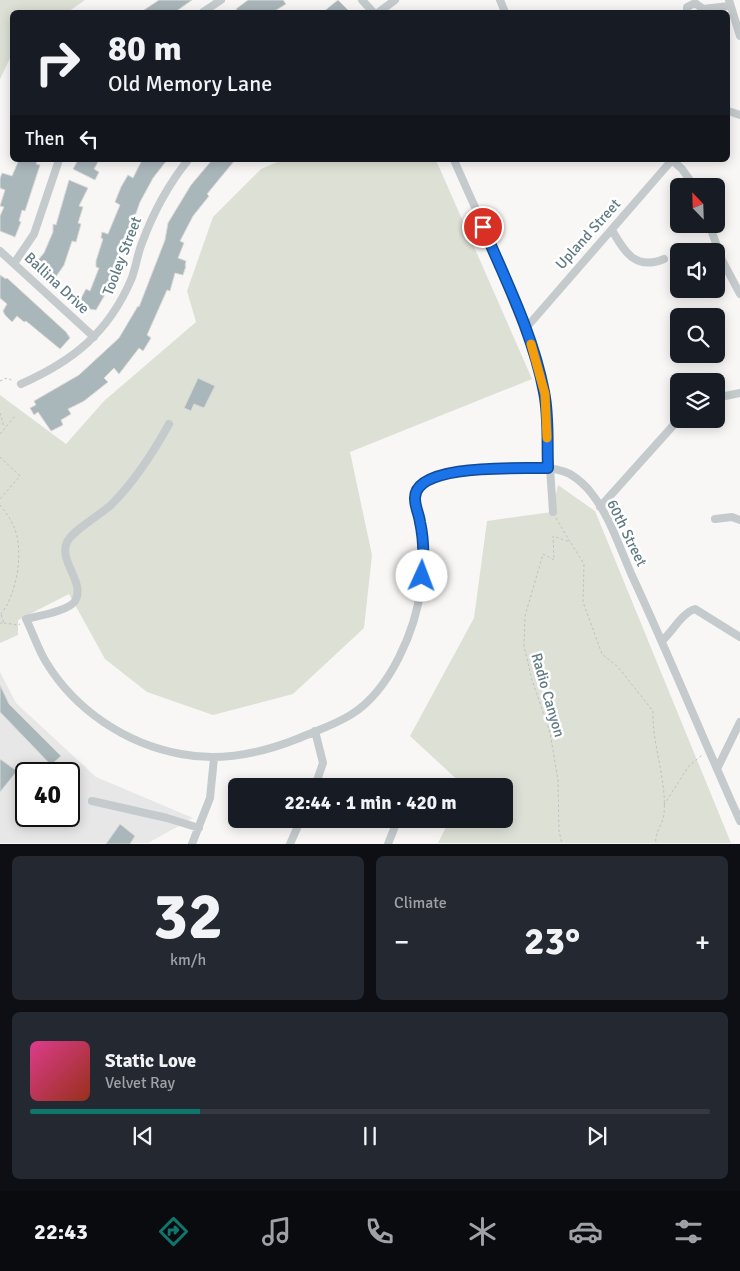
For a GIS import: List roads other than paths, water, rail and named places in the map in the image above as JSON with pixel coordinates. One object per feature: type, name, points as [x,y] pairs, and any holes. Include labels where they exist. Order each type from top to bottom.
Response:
[{"type":"street","points":[[206,10],[221,0]]},
{"type":"street","points":[[362,0],[371,10]]},
{"type":"street","points":[[382,10],[395,0]]},
{"type":"street","points":[[687,10],[687,7],[695,3],[702,10],[729,3],[740,36]]},
{"type":"street","points":[[15,262],[34,234],[58,162]]},
{"type":"street","name":"Tooley Street","points":[[21,384],[58,366],[94,337],[118,307],[132,278],[140,246],[153,215],[169,186],[187,162]]},
{"type":"street","points":[[455,162],[526,328],[545,394],[548,468],[553,512]]},
{"type":"street","name":"Upland Street","points":[[526,328],[670,162]]},
{"type":"street","points":[[674,162],[687,178]]},
{"type":"street","points":[[612,230],[627,255],[648,263],[664,259]]},
{"type":"street","points":[[712,233],[722,260],[740,294]]},
{"type":"street","name":"Ballina Drive","points":[[0,251],[15,262],[94,337]]},
{"type":"street","points":[[725,396],[740,393]]},
{"type":"street","points":[[169,424],[150,458],[111,504],[68,540],[65,551],[78,588],[77,599],[72,605],[26,619],[45,660],[62,685],[84,707],[108,725],[157,749],[214,758],[251,755],[315,731],[322,763],[317,778]]},
{"type":"street","points":[[600,507],[671,428]]},
{"type":"street","name":"60th Street","points":[[315,731],[353,713],[366,702],[397,661],[409,635],[418,608],[424,563],[420,520],[415,499],[419,486],[424,482],[456,471],[548,468],[569,473],[581,482],[600,507],[662,641],[740,821]]},
{"type":"street","points":[[715,519],[732,517],[740,520]]},
{"type":"street","points":[[662,641],[679,624],[686,612],[695,609],[740,636]]},
{"type":"street","points":[[717,769],[740,722]]},
{"type":"street","points":[[192,844],[210,798],[214,758]]},
{"type":"street","points":[[92,801],[199,828]]},
{"type":"street","points":[[290,844],[297,828]]},
{"type":"street","points":[[388,844],[394,828]]}]
